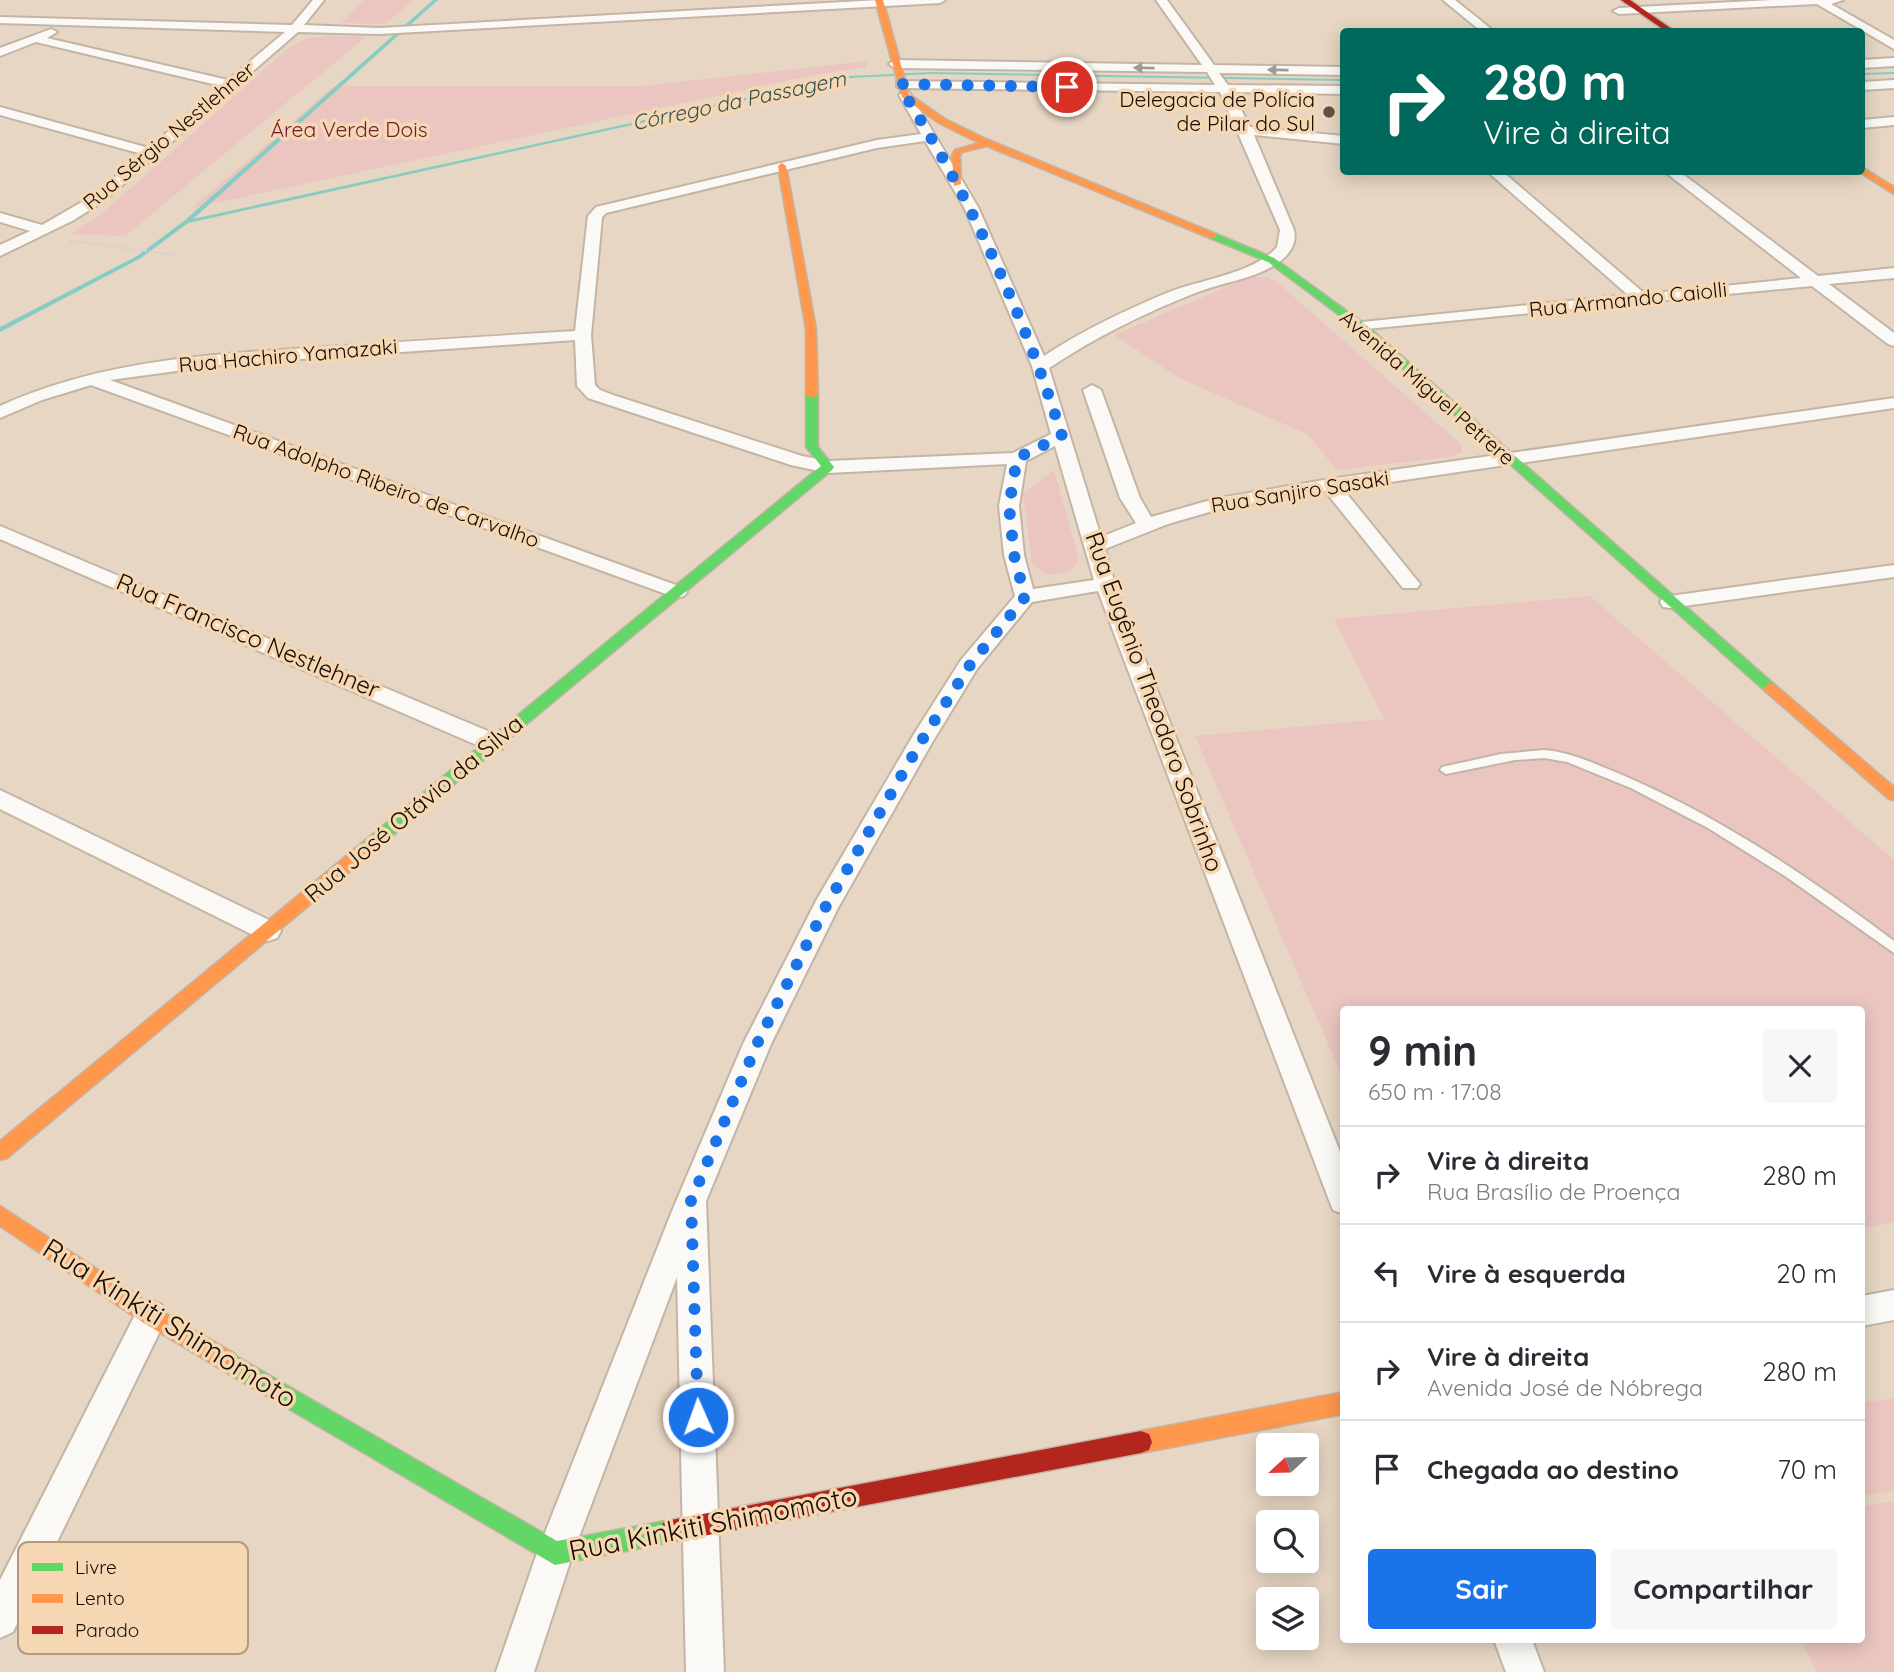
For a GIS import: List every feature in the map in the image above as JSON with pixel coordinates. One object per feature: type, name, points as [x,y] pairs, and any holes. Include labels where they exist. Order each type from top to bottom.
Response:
[{"type":"main road","points":[[1602,0],[1640,10],[1667,28]]},
{"type":"main road","points":[[880,1],[899,90]]},
{"type":"main road","points":[[1622,6],[1646,28]]},
{"type":"main road","name":"Avenida Miguel Petrere","points":[[899,90],[942,121],[988,143],[1271,260],[1362,327],[1670,602],[1888,784]]},
{"type":"main road","points":[[957,184],[956,156],[960,150],[988,143]]},
{"type":"main road","points":[[1865,154],[1894,172]]},
{"type":"main road","points":[[782,166],[811,330],[812,447],[828,467]]},
{"type":"main road","points":[[1865,172],[1894,191]]},
{"type":"main road","name":"Rua José Otávio da Silva","points":[[0,1152],[828,467]]},
{"type":"main road","name":"Rua Kinkiti Shimomoto","points":[[0,1215],[151,1316],[555,1553],[1340,1404]]},
{"type":"street","name":"Rua Sérgio Nestlehner","points":[[0,251],[99,198],[294,30],[319,0]]},
{"type":"street","points":[[0,20],[379,31],[613,13],[940,0]]},
{"type":"street","points":[[1040,366],[1104,326],[1186,291],[1271,260],[1287,246],[1289,237],[1245,130],[1218,79],[1161,0]]},
{"type":"street","points":[[1448,0],[1485,28]]},
{"type":"street","points":[[1640,10],[1838,0]]},
{"type":"street","points":[[1818,1],[1894,44]]},
{"type":"street","points":[[0,52],[38,39],[69,22]]},
{"type":"street","points":[[38,39],[232,85]]},
{"type":"street","points":[[1865,64],[1894,62]]},
{"type":"street","points":[[899,90],[1218,79],[1340,71]]},
{"type":"street","points":[[899,90],[1218,79],[1340,90]]},
{"type":"street","points":[[1865,86],[1894,84]]},
{"type":"street","points":[[877,145],[894,133],[899,90]]},
{"type":"street","name":"Rua Eugênio Theodoro Sobrinho","points":[[899,90],[931,136],[971,207],[1040,366],[1105,584],[1340,1190]]},
{"type":"street","points":[[0,111],[153,153]]},
{"type":"street","points":[[1865,124],[1894,121]]},
{"type":"street","points":[[1245,130],[1340,140]]},
{"type":"street","points":[[931,136],[877,145],[612,205],[595,216],[583,335],[586,386],[594,394],[798,461],[828,467],[1017,458],[1062,436]]},
{"type":"street","points":[[1498,175],[1642,298]]},
{"type":"street","points":[[1676,175],[1894,341]]},
{"type":"street","points":[[0,217],[43,230]]},
{"type":"street","name":"Rua Armando Caiolli","points":[[1362,327],[1894,273]]},
{"type":"street","name":"Rua Hachiro Yamazaki","points":[[0,413],[38,395],[94,380],[186,362],[583,335]]},
{"type":"street","name":"Rua Adolpho Ribeiro de Carvalho","points":[[94,380],[677,592]]},
{"type":"street","points":[[1092,390],[1130,498],[1147,526]]},
{"type":"street","name":"Rua Sanjiro Sasaki","points":[[1095,546],[1214,505],[1330,485],[1510,461],[1894,403]]},
{"type":"street","points":[[1017,458],[1009,506],[1014,555],[1025,597]]},
{"type":"street","points":[[1330,485],[1410,583]]},
{"type":"street","name":"Rua Francisco Nestlehner","points":[[0,532],[494,743]]},
{"type":"street","points":[[1670,602],[1894,571]]},
{"type":"street","points":[[515,1672],[555,1553],[691,1201],[757,1044],[826,906],[922,740],[970,665],[1025,597],[1105,584]]},
{"type":"street","points":[[0,799],[268,931]]},
{"type":"street","points":[[691,1201],[705,1672]]},
{"type":"street","points":[[1865,1310],[1894,1305]]},
{"type":"street","points":[[38,1542],[151,1316]]},
{"type":"street","points":[[0,1619],[18,1583]]},
{"type":"street","points":[[1514,1643],[1525,1672]]},
{"type":"lane","points":[[1446,770],[1483,760],[1558,755],[1626,780],[1704,821],[1777,867],[1894,948]]},
{"type":"path","points":[[109,244],[178,255]]},
{"type":"green space","points":[[365,0],[414,0],[385,24],[341,23]]},
{"type":"green space","points":[[367,36],[125,236],[70,234],[104,212],[291,46],[308,38]]},
{"type":"green space","name":"Área Verde Dois","points":[[867,61],[866,67],[814,75],[192,208],[334,86],[642,86]]},
{"type":"green space","points":[[1250,277],[1266,277],[1277,282],[1462,445],[1462,452],[1450,457],[1337,470],[1307,434],[1181,379],[1114,335]]},
{"type":"green space","points":[[1054,470],[1079,560],[1070,572],[1047,575],[1032,564],[1023,494]]},
{"type":"green space","points":[[1590,596],[1894,860],[1894,1222],[1865,1228],[1865,1006],[1340,1006],[1340,1072],[1195,736],[1384,719],[1334,619]]},
{"type":"green space","points":[[1894,1398],[1894,1491],[1865,1496],[1865,1403]]},
{"type":"green space","points":[[1894,1501],[1894,1672],[1817,1672],[1802,1643],[1865,1643],[1865,1506]]},
{"type":"waterway","points":[[186,222],[436,0]]},
{"type":"waterway","name":"Córrego da Passagem","points":[[186,222],[782,91],[830,78],[932,73],[1340,80]]},
{"type":"waterway","name":"Córrego da Passagem","points":[[1865,74],[1894,73]]},
{"type":"waterway","points":[[0,330],[139,257],[186,222]]},
{"type":"traffic: fast","points":[[1213,236],[1271,260],[1362,327],[1770,688]]},
{"type":"traffic: fast","points":[[362,852],[828,467],[812,447],[812,395]]},
{"type":"traffic: fast","points":[[227,1361],[555,1553],[671,1531]]},
{"type":"traffic: slow","points":[[879,0],[905,95],[942,121],[983,141],[1213,236]]},
{"type":"traffic: slow","points":[[957,184],[956,156],[959,150],[988,143]]},
{"type":"traffic: slow","points":[[782,166],[811,329],[812,395]]},
{"type":"traffic: slow","points":[[1865,172],[1894,191]]},
{"type":"traffic: slow","points":[[1770,688],[1894,795]]},
{"type":"traffic: slow","points":[[0,1152],[362,852]]},
{"type":"traffic: slow","points":[[0,1215],[151,1316],[227,1361]]},
{"type":"traffic: slow","points":[[1141,1442],[1340,1404]]},
{"type":"traffic: jam","points":[[1625,0],[1667,28]]},
{"type":"traffic: jam","points":[[671,1531],[1141,1442]]},
{"type":"place","name":"Delegacia de Polícia de Pilar do Sul","points":[[1329,112]]},
{"type":"route","points":[[698,1417],[691,1201],[757,1044],[826,906],[922,740],[970,665],[1025,597],[1014,555],[1009,506],[1017,458],[1062,436],[1040,366],[971,207],[901,84],[1067,87]]}]
